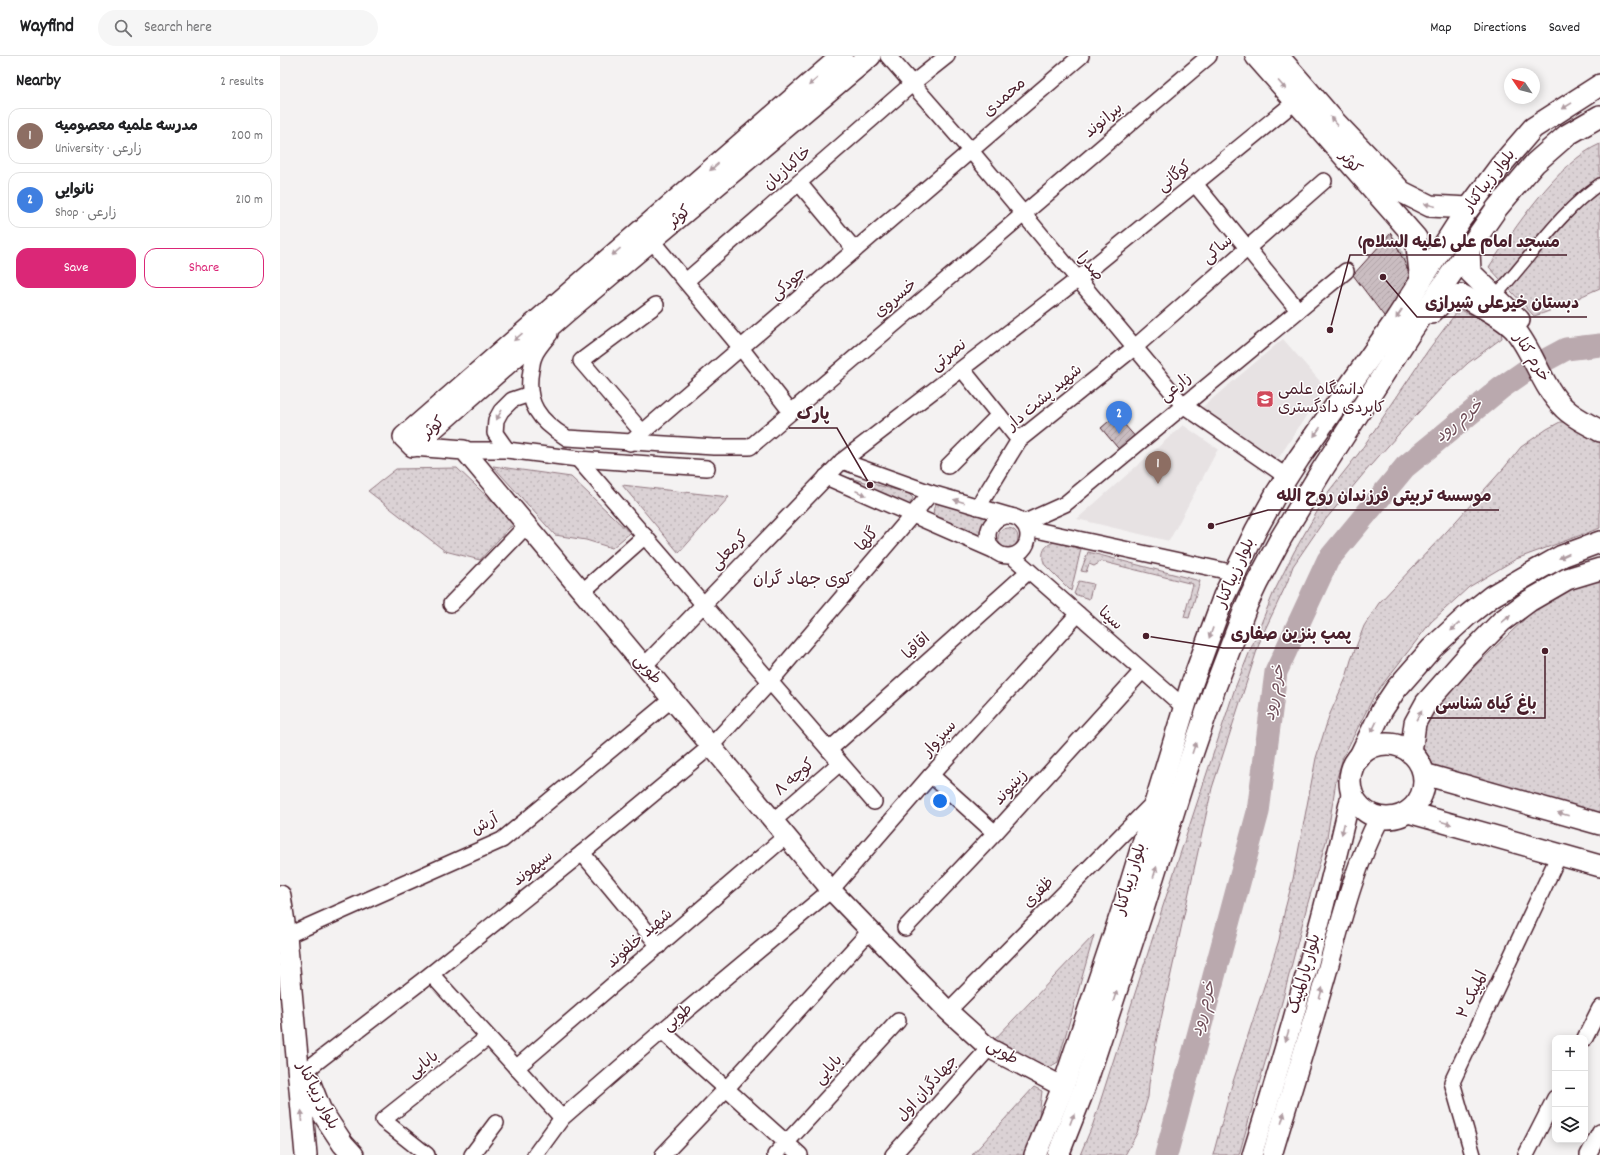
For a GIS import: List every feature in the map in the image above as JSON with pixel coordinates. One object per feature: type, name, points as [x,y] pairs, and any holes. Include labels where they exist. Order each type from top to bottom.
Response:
[{"type":"main road","name":"کوثر","points":[[842,56],[647,235],[567,311],[413,446],[404,437],[647,235],[870,56]]},
{"type":"main road","name":"کوثر","points":[[1256,56],[1296,101],[1395,199],[1430,206],[1469,208]]},
{"type":"main road","name":"کوثر","points":[[1278,56],[1336,123],[1395,199],[1416,238],[1421,281]]},
{"type":"main road","name":"بلوار زیباکنار","points":[[1058,1155],[1072,1091],[1124,902],[1185,708],[1224,596],[1256,530],[1287,477],[1393,324],[1469,208],[1501,165],[1533,128],[1600,85]]},
{"type":"main road","name":"بلوار زیباکنار","points":[[1035,1155],[1072,1091],[1144,906],[1186,769],[1214,690],[1247,604],[1281,538],[1322,470],[1410,333],[1497,208],[1535,163],[1567,135],[1600,116]]},
{"type":"main road","points":[[1469,250],[1470,272],[1494,296],[1526,336]]},
{"type":"main road","name":"خرم کنار","points":[[1410,333],[1444,301],[1461,295],[1526,336],[1559,391]]},
{"type":"main road","points":[[1559,391],[1600,418]]},
{"type":"main road","points":[[1559,391],[1563,408],[1577,419],[1600,431]]},
{"type":"main road","points":[[1359,758],[1367,750],[1390,744],[1401,747],[1411,753],[1419,762],[1424,774],[1422,795],[1416,805],[1408,812],[1398,817],[1380,817],[1364,811],[1356,802],[1350,780],[1353,768],[1382,710],[1396,689],[1432,648],[1468,615],[1492,596],[1562,556],[1600,542]]},
{"type":"main road","points":[[1411,753],[1415,723],[1426,703],[1464,659],[1502,621],[1529,601],[1567,579],[1600,569]]},
{"type":"main road","points":[[1224,596],[1247,604]]},
{"type":"main road","points":[[1424,774],[1600,824]]},
{"type":"main road","points":[[1408,812],[1600,866]]},
{"type":"main road","points":[[280,896],[301,1063],[306,1155]]},
{"type":"main road","name":"بلوار زیباکنار","points":[[301,1063],[320,1109],[343,1144],[353,1155]]},
{"type":"street","name":"صدرا","points":[[888,56],[913,83],[1077,280],[1184,405],[1287,477]]},
{"type":"street","points":[[913,83],[947,56]]},
{"type":"street","name":"محمدی","points":[[970,151],[1081,56]]},
{"type":"street","name":"بیرانوند","points":[[1023,214],[1209,56]]},
{"type":"street","name":"خاکبازیان","points":[[686,281],[913,83]]},
{"type":"street","name":"کوگانی","points":[[1077,280],[1296,101]]},
{"type":"street","name":"جودکی","points":[[630,442],[970,151]]},
{"type":"street","name":"ساکی","points":[[1135,347],[1324,181]]},
{"type":"street","points":[[800,183],[855,250]]},
{"type":"street","points":[[1195,184],[1298,310]]},
{"type":"street","points":[[1494,296],[1516,273],[1556,225],[1588,192],[1600,184]]},
{"type":"street","name":"خسروی","points":[[630,442],[714,448],[750,447],[1023,214]]},
{"type":"street","points":[[647,235],[741,348],[791,412]]},
{"type":"street","name":"زارعی","points":[[1020,522],[1065,504],[1346,271]]},
{"type":"street","name":"نصرتی","points":[[842,461],[1077,280]]},
{"type":"street","points":[[642,432],[581,362],[656,305]]},
{"type":"street","points":[[567,311],[534,357],[530,379],[530,394],[534,406],[543,419],[554,430],[567,438],[630,442]]},
{"type":"street","name":"شهید پشت دار","points":[[978,507],[1019,440],[1135,347]]},
{"type":"street","points":[[962,369],[1019,440]]},
{"type":"street","points":[[507,450],[495,432],[496,420],[501,411],[512,400],[530,394]]},
{"type":"street","points":[[948,466],[998,415]]},
{"type":"street","points":[[413,446],[464,450],[507,450],[578,459],[707,468]]},
{"type":"street","name":"طوبی","points":[[464,450],[831,890],[870,932],[948,1011],[989,1048],[1072,1091]]},
{"type":"street","points":[[578,459],[874,802]]},
{"type":"street","points":[[826,477],[995,551],[1003,556],[1018,554],[1024,549],[1028,542],[1028,535],[1020,522],[978,507],[931,494],[842,461]]},
{"type":"street","name":"کرمعلی","points":[[644,666],[842,461]]},
{"type":"street","name":"گلها","points":[[770,682],[931,494]]},
{"type":"street","points":[[995,551],[990,545],[988,537],[994,522],[1002,518],[1235,573]]},
{"type":"street","points":[[451,604],[527,525]]},
{"type":"street","points":[[582,592],[645,536]]},
{"type":"street","name":"سینا","points":[[1012,556],[1185,708]]},
{"type":"street","name":"اقاقیا","points":[[829,750],[1029,572]]},
{"type":"street","name":"سبزوار","points":[[831,890],[932,774],[1078,614]]},
{"type":"street","name":"زینیوند","points":[[905,928],[995,833],[1142,671]]},
{"type":"street","name":"سپهوند","points":[[301,1063],[431,974],[582,853],[711,746],[770,682]]},
{"type":"street","name":"آرش","points":[[286,936],[502,840],[672,699]]},
{"type":"street","name":"کوچه ۸","points":[[773,821],[840,763]]},
{"type":"street","points":[[932,774],[995,833]]},
{"type":"street","name":"بلوار پارالمپیک","points":[[1252,1155],[1306,976],[1333,875],[1352,791]]},
{"type":"street","name":"ظفری","points":[[948,1011],[1156,800]]},
{"type":"street","name":"بلوار پارالمپیک","points":[[1272,1155],[1306,1046],[1352,882],[1380,817]]},
{"type":"street","name":"شهید خلفوند","points":[[516,1068],[786,836]]},
{"type":"street","points":[[582,853],[659,946]]},
{"type":"street","name":"المپیک ۲","points":[[1473,1155],[1452,1082],[1559,855]]},
{"type":"street","name":"طوبی","points":[[535,1155],[562,1118],[662,1031],[831,890]]},
{"type":"street","points":[[663,1155],[726,1089],[870,932]]},
{"type":"street","points":[[431,974],[562,1118]]},
{"type":"street","points":[[1586,1035],[1600,1008]]},
{"type":"street","name":"بابایی","points":[[775,1155],[898,1021]]},
{"type":"street","points":[[662,1031],[800,1155]]},
{"type":"street","name":"بابایی","points":[[426,1155],[382,1120],[488,1037]]},
{"type":"street","name":"جهادگران اول","points":[[893,1155],[989,1048]]},
{"type":"street","points":[[1526,1155],[1552,1104]]},
{"type":"street","points":[[472,1155],[496,1123]]},
{"type":"street","points":[[1588,1155],[1600,1132]]},
{"type":"shaded area","points":[[1600,144],[1600,288],[1559,307],[1534,316],[1489,267],[1524,216],[1553,181],[1568,165],[1584,153]]},
{"type":"shaded area","points":[[1459,309],[1488,323],[1501,332],[1502,338],[1468,363],[1442,387],[1405,427],[1321,525],[1293,566],[1287,583],[1261,638],[1212,788],[1156,1042],[1148,1097],[1137,1133],[1125,1155],[1080,1155],[1093,1124],[1235,688],[1273,594],[1294,552],[1329,491],[1359,453],[1429,349]]},
{"type":"shaded area","name":"دانشگاه علمی کابردی دادگستری","points":[[1283,339],[1325,387],[1276,462],[1199,410]]},
{"type":"shaded area","points":[[1560,422],[1563,422],[1600,441],[1600,528],[1516,559],[1469,587],[1431,622],[1375,694],[1343,757],[1336,781],[1327,838],[1239,1155],[1213,1155],[1231,1088],[1279,940],[1293,879],[1316,758],[1329,716],[1346,678],[1364,626],[1379,603],[1447,531],[1521,447]]},
{"type":"shaded area","points":[[1183,425],[1218,449],[1169,541],[1077,519]]},
{"type":"shaded area","points":[[493,466],[571,477],[630,533],[612,548],[586,540],[555,535]]},
{"type":"shaded area","points":[[457,468],[516,524],[509,528],[480,560],[445,551],[368,491],[396,469]]},
{"type":"shaded area","points":[[846,477],[908,493],[913,498],[909,507]]},
{"type":"shaded area","points":[[622,485],[729,497],[679,553]]},
{"type":"shaded area","points":[[939,501],[989,517],[982,527],[980,533],[981,540],[935,518],[934,509],[935,505]]},
{"type":"shaded area","points":[[1008,528],[1015,531],[1018,538],[1015,545],[1008,548],[1001,545],[998,538],[1001,531]]},
{"type":"shaded area","points":[[1055,542],[1081,549],[1071,591],[1045,565],[1043,554],[1045,548],[1051,543]]},
{"type":"shaded area","points":[[1088,552],[1200,581],[1189,618],[1184,617],[1193,584],[1100,561],[1094,566],[1089,564],[1086,572],[1081,571]]},
{"type":"shaded area","points":[[1600,574],[1600,824],[1424,774],[1415,723],[1567,579]]},
{"type":"shaded area","points":[[1079,581],[1093,584],[1089,599],[1074,594]]},
{"type":"shaded area","points":[[1094,935],[1058,1062],[1048,1068],[992,1042]]},
{"type":"shaded area","points":[[1034,1087],[1042,1091],[1039,1116],[1024,1155],[972,1155]]},
{"type":"building","points":[[1391,233],[1412,279],[1387,320],[1353,275]]},
{"type":"building","points":[[1116,415],[1138,440],[1122,453],[1101,428]]},
{"type":"waterway","name":"خرم رود","points":[[1166,1155],[1258,812],[1276,672],[1328,560],[1405,467],[1501,388],[1527,370],[1566,349],[1600,345]]},
{"type":"place","name":"دبستان خیرعلی شیرازی","points":[[1383,277]]},
{"type":"place","name":"مسجد امام علی (علیه السلام)","points":[[1330,330]]},
{"type":"place","name":"دانشگاه علمی کابردی دادگستری","points":[[1265,399]]},
{"type":"place","name":"نانوایی","points":[[1119,434]]},
{"type":"place","name":"مدرسه علمیه معصومیه","points":[[1158,484]]},
{"type":"place","name":"پارک","points":[[870,485]]},
{"type":"place","name":"موسسه تربیتی فرزندان روح الله","points":[[1211,526]]},
{"type":"place","name":"پمپ بنزین صفاری","points":[[1146,636]]},
{"type":"place","name":"باغ گیاه شناسی","points":[[1545,651]]},
{"type":"district","name":"کوی جهاد گران","points":[[803,581]]}]
